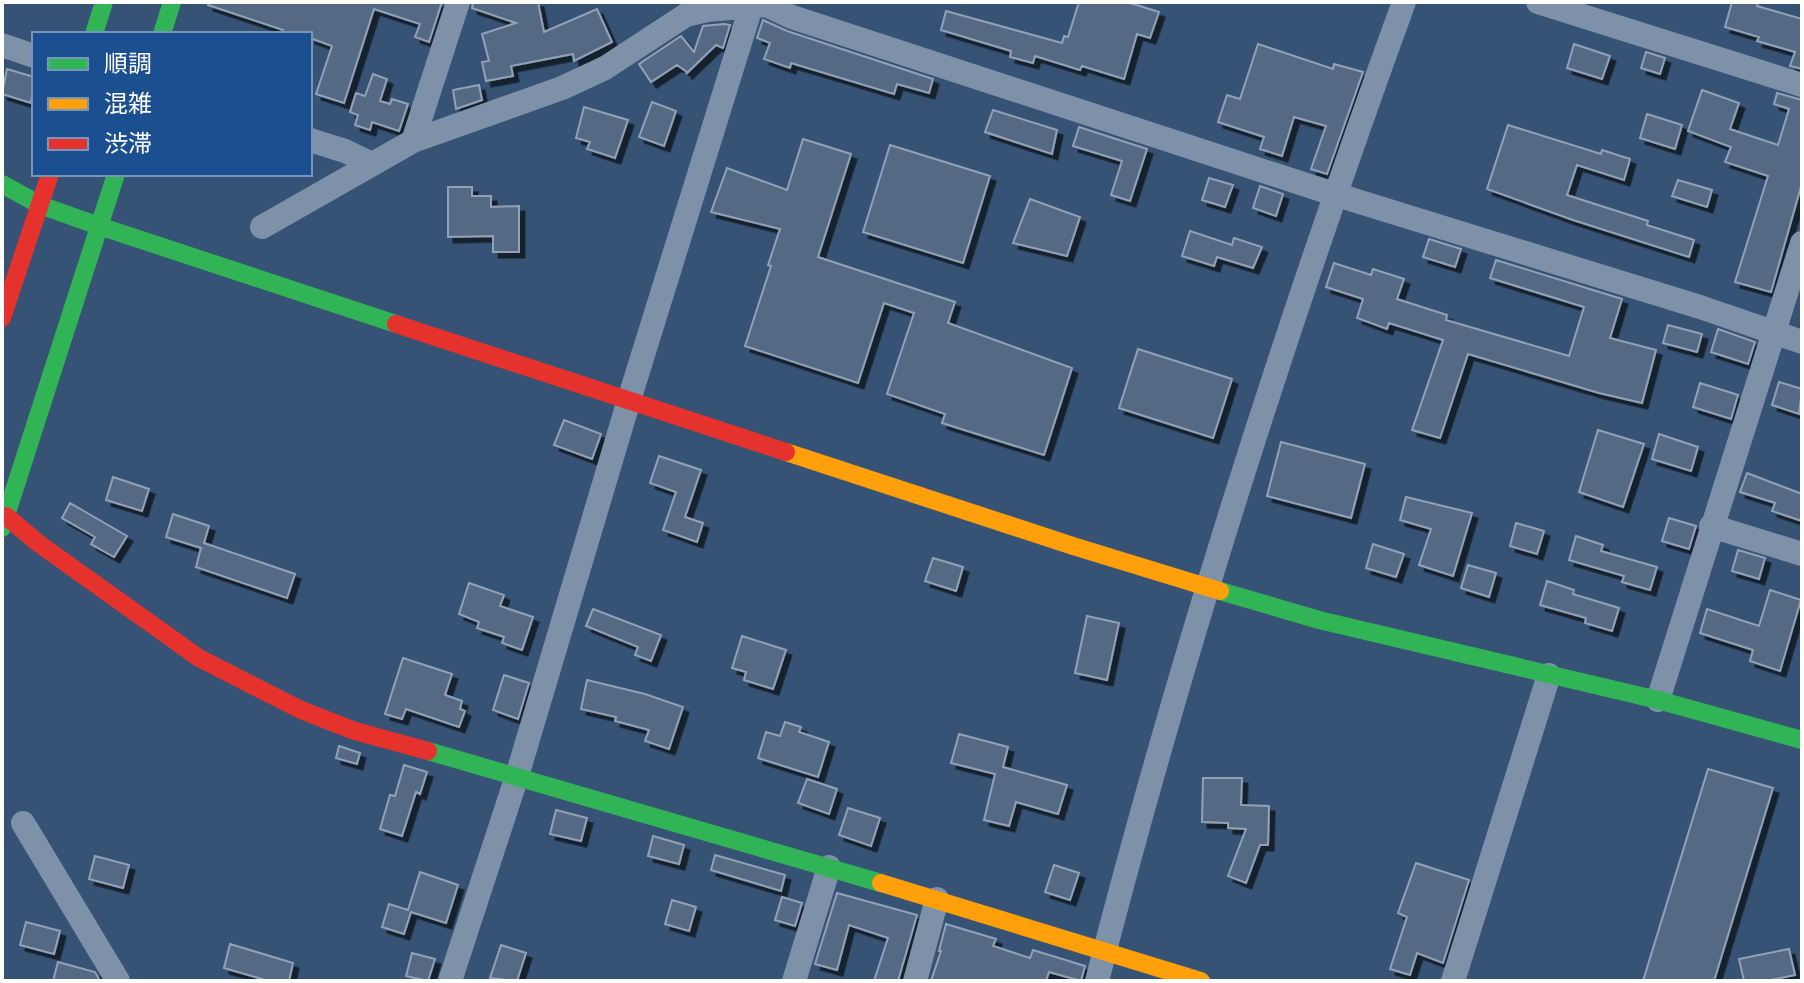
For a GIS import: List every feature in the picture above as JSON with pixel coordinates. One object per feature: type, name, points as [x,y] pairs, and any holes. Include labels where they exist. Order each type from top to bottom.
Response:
[{"type":"main road","points":[[95,32],[104,2]]},
{"type":"main road","points":[[163,32],[172,2]]},
{"type":"main road","points":[[2,318],[49,176]]},
{"type":"main road","points":[[115,176],[4,522],[211,665],[301,710],[355,731],[937,899],[1105,951],[1159,976],[1201,981]]},
{"type":"main road","points":[[2,184],[40,205],[99,226],[1073,546],[1319,620],[1658,700],[1802,740]]},
{"type":"street","points":[[413,141],[458,2]]},
{"type":"street","points":[[1097,981],[1207,587],[1334,194],[1404,2]]},
{"type":"street","points":[[1538,2],[1802,85]]},
{"type":"street","points":[[450,981],[517,776],[629,400],[764,5]]},
{"type":"street","points":[[262,227],[413,141],[562,88],[605,68],[686,15],[764,5],[807,22],[1334,194],[1700,307],[1802,342]]},
{"type":"street","points":[[2,45],[32,55]]},
{"type":"street","points":[[312,141],[372,164]]},
{"type":"street","points":[[1658,700],[1802,243]]},
{"type":"street","points":[[1711,526],[1802,554]]},
{"type":"street","points":[[1453,981],[1549,675]]},
{"type":"street","points":[[23,823],[118,981]]},
{"type":"street","points":[[794,981],[829,867]]},
{"type":"street","points":[[915,981],[937,899]]},
{"type":"building","points":[[209,2],[442,2],[429,42],[415,37],[420,24],[374,9],[344,103],[316,94],[332,46],[312,39],[312,32],[282,32],[208,5]]},
{"type":"building","points":[[473,2],[538,2],[544,32],[597,9],[612,42],[574,61],[573,54],[511,66],[513,76],[486,81],[482,62],[489,61],[482,34],[516,23],[472,8]]},
{"type":"building","points":[[1079,2],[1127,2],[1159,12],[1150,38],[1137,34],[1124,79],[1035,56],[1033,63],[1010,57],[1011,51],[941,30],[946,11],[1062,43],[1064,36],[1068,37]]},
{"type":"building","points":[[1732,2],[1758,2],[1757,6],[1802,19],[1802,69],[1790,66],[1795,52],[1757,41],[1759,37],[1725,27]]},
{"type":"building","points":[[763,20],[787,31],[933,79],[929,93],[897,84],[894,94],[791,63],[790,68],[764,59],[770,43],[757,38]]},
{"type":"building","points":[[730,25],[723,48],[716,45],[686,74],[677,65],[651,82],[639,64],[681,36],[694,52],[703,26]]},
{"type":"building","points":[[1258,44],[1333,69],[1334,64],[1363,72],[1327,174],[1311,169],[1326,126],[1294,117],[1282,156],[1260,149],[1264,137],[1218,122],[1227,95],[1240,99]]},
{"type":"building","points":[[1574,44],[1610,56],[1602,79],[1567,68]]},
{"type":"building","points":[[1646,52],[1665,58],[1660,74],[1641,68]]},
{"type":"building","points":[[7,69],[32,76],[31,103],[2,94]]},
{"type":"building","points":[[373,74],[387,79],[380,101],[390,104],[392,99],[408,104],[399,131],[372,122],[370,130],[355,125],[358,115],[350,112],[356,93],[365,96]]},
{"type":"building","points":[[479,85],[482,100],[456,109],[453,90]]},
{"type":"building","points":[[1702,90],[1739,103],[1730,129],[1778,145],[1789,109],[1774,104],[1777,93],[1802,100],[1802,183],[1771,292],[1735,282],[1768,176],[1725,162],[1731,147],[1688,131]]},
{"type":"building","points":[[652,102],[676,111],[664,146],[639,137]]},
{"type":"building","points":[[584,107],[628,120],[615,158],[587,149],[590,142],[576,138]]},
{"type":"building","points":[[993,110],[1057,130],[1052,154],[985,132]]},
{"type":"building","points":[[1647,114],[1682,125],[1675,149],[1640,138]]},
{"type":"building","points":[[1508,125],[1601,154],[1602,150],[1630,159],[1624,180],[1577,165],[1567,195],[1648,221],[1647,225],[1694,240],[1689,257],[1487,189]]},
{"type":"building","points":[[1079,127],[1147,149],[1130,201],[1111,195],[1122,161],[1073,146]]},
{"type":"building","points":[[803,139],[851,154],[818,257],[955,302],[948,323],[1072,368],[1044,455],[942,423],[945,414],[887,394],[914,313],[884,303],[858,383],[745,346],[780,229],[711,212],[727,168],[787,190]]},
{"type":"building","points":[[890,145],[990,176],[963,263],[863,232]]},
{"type":"building","points":[[1209,178],[1233,185],[1225,207],[1202,200]]},
{"type":"building","points":[[1678,180],[1712,190],[1707,207],[1672,196]]},
{"type":"building","points":[[1260,186],[1283,194],[1276,216],[1253,208]]},
{"type":"building","points":[[448,187],[472,187],[472,196],[491,196],[491,207],[519,206],[519,252],[493,252],[493,236],[448,237]]},
{"type":"building","points":[[1030,199],[1080,217],[1067,256],[1013,243]]},
{"type":"building","points":[[1190,231],[1232,245],[1234,238],[1262,247],[1253,268],[1217,257],[1214,266],[1182,256]]},
{"type":"building","points":[[1429,239],[1461,249],[1455,267],[1423,257]]},
{"type":"building","points":[[1496,260],[1622,299],[1610,338],[1656,350],[1642,403],[1468,354],[1440,438],[1412,430],[1443,340],[1389,323],[1387,329],[1357,318],[1363,299],[1326,287],[1334,263],[1371,275],[1373,269],[1404,279],[1397,299],[1447,315],[1446,320],[1569,356],[1584,307],[1490,278]]},
{"type":"building","points":[[1668,325],[1702,334],[1697,352],[1663,343]]},
{"type":"building","points":[[1718,329],[1755,342],[1748,364],[1711,352]]},
{"type":"building","points":[[1138,349],[1232,379],[1213,438],[1119,408]]},
{"type":"building","points":[[1779,382],[1802,389],[1799,414],[1772,405]]},
{"type":"building","points":[[1700,383],[1738,395],[1731,419],[1693,407]]},
{"type":"building","points":[[564,420],[601,434],[592,459],[554,445]]},
{"type":"building","points":[[1598,430],[1644,444],[1623,507],[1579,492]]},
{"type":"building","points":[[1659,434],[1698,447],[1691,471],[1652,459]]},
{"type":"building","points":[[1281,442],[1365,464],[1351,518],[1267,496]]},
{"type":"building","points":[[659,456],[701,470],[685,517],[703,523],[697,542],[663,530],[676,492],[650,483]]},
{"type":"building","points":[[1747,473],[1802,494],[1802,521],[1772,511],[1775,503],[1740,492]]},
{"type":"building","points":[[113,477],[149,489],[142,511],[106,500]]},
{"type":"building","points":[[1406,497],[1472,513],[1453,576],[1419,565],[1431,529],[1400,520]]},
{"type":"building","points":[[70,503],[127,536],[114,557],[91,544],[95,537],[62,518]]},
{"type":"building","points":[[173,514],[209,526],[204,543],[295,574],[287,598],[196,567],[201,548],[166,537]]},
{"type":"building","points":[[1669,518],[1696,526],[1689,549],[1662,541]]},
{"type":"building","points":[[1516,523],[1544,531],[1537,554],[1510,546]]},
{"type":"building","points":[[1576,536],[1603,545],[1601,551],[1657,567],[1650,590],[1622,582],[1624,576],[1569,560]]},
{"type":"building","points":[[1373,544],[1404,554],[1396,577],[1366,568]]},
{"type":"building","points":[[1738,550],[1765,558],[1759,579],[1732,571]]},
{"type":"building","points":[[933,558],[963,567],[956,591],[925,581]]},
{"type":"building","points":[[1468,565],[1496,573],[1489,597],[1461,588]]},
{"type":"building","points":[[1547,581],[1574,590],[1573,594],[1619,608],[1612,631],[1585,623],[1586,618],[1540,605]]},
{"type":"building","points":[[469,583],[504,595],[500,606],[533,617],[522,650],[502,643],[504,637],[477,628],[479,622],[459,614]]},
{"type":"building","points":[[1770,590],[1801,600],[1780,671],[1750,661],[1753,650],[1700,633],[1707,609],[1759,626]]},
{"type":"building","points":[[593,609],[661,635],[651,661],[635,655],[638,647],[586,626]]},
{"type":"building","points":[[1087,616],[1119,623],[1107,680],[1075,673]]},
{"type":"building","points":[[742,636],[786,650],[773,689],[744,680],[746,672],[732,668]]},
{"type":"building","points":[[403,658],[452,674],[445,695],[462,701],[460,709],[465,711],[459,727],[406,709],[402,719],[385,714]]},
{"type":"building","points":[[504,675],[529,683],[518,719],[493,710]]},
{"type":"building","points":[[587,680],[683,707],[669,749],[645,741],[649,730],[615,721],[616,717],[581,709]]},
{"type":"building","points":[[785,722],[801,727],[799,732],[829,742],[818,777],[758,758],[766,732],[780,736]]},
{"type":"building","points":[[959,734],[1008,747],[1003,767],[1067,785],[1058,814],[1016,802],[1009,826],[984,820],[995,774],[951,763]]},
{"type":"building","points":[[339,746],[360,753],[357,764],[336,758]]},
{"type":"building","points":[[404,765],[427,772],[420,794],[416,792],[402,836],[380,829],[390,795],[395,796]]},
{"type":"building","points":[[1708,769],[1773,788],[1714,981],[1643,981]]},
{"type":"building","points":[[1203,778],[1242,778],[1241,805],[1269,806],[1268,845],[1260,845],[1246,883],[1228,876],[1246,829],[1228,828],[1228,823],[1202,822]]},
{"type":"building","points":[[807,779],[837,789],[829,814],[798,803]]},
{"type":"building","points":[[848,808],[880,818],[871,846],[839,835]]},
{"type":"building","points":[[556,810],[587,818],[581,841],[550,834]]},
{"type":"building","points":[[653,836],[684,845],[679,864],[648,856]]},
{"type":"building","points":[[715,855],[785,875],[781,891],[711,870]]},
{"type":"building","points":[[95,856],[129,865],[123,888],[89,879]]},
{"type":"building","points":[[1416,863],[1469,880],[1443,963],[1417,953],[1410,975],[1390,969],[1407,917],[1398,913]]},
{"type":"building","points":[[1054,865],[1079,873],[1070,900],[1045,892]]},
{"type":"building","points":[[420,872],[458,885],[446,923],[411,912],[404,934],[382,927],[389,904],[408,910]]},
{"type":"building","points":[[837,893],[917,915],[898,981],[874,981],[888,938],[849,925],[837,970],[815,964]]},
{"type":"building","points":[[782,897],[802,903],[795,926],[775,920]]},
{"type":"building","points":[[672,900],[696,907],[689,931],[665,924]]},
{"type":"building","points":[[26,922],[60,931],[54,954],[20,945]]},
{"type":"building","points":[[946,924],[996,939],[993,946],[1030,958],[1033,950],[1085,966],[1081,981],[1049,972],[1046,981],[931,981]]},
{"type":"building","points":[[230,944],[293,963],[289,981],[269,981],[224,968]]},
{"type":"building","points":[[501,945],[526,953],[517,981],[490,978]]},
{"type":"building","points":[[1789,949],[1795,975],[1766,981],[1744,981],[1739,959]]},
{"type":"building","points":[[412,953],[435,959],[428,981],[406,976]]},
{"type":"building","points":[[58,962],[95,972],[100,981],[53,981]]},
{"type":"traffic: fast","points":[[95,32],[104,2]]},
{"type":"traffic: fast","points":[[163,32],[172,2]]},
{"type":"traffic: fast","points":[[2,528],[115,176]]},
{"type":"traffic: fast","points":[[2,184],[40,205],[99,226],[396,324]]},
{"type":"traffic: fast","points":[[1220,591],[1319,620],[1658,700],[1802,740]]},
{"type":"traffic: fast","points":[[428,751],[881,883]]},
{"type":"traffic: slow","points":[[786,452],[1220,591]]},
{"type":"traffic: slow","points":[[881,883],[1201,981]]},
{"type":"traffic: jam","points":[[2,318],[49,176]]},
{"type":"traffic: jam","points":[[396,324],[786,452]]},
{"type":"traffic: jam","points":[[6,516],[38,543],[199,658],[301,710],[355,731],[428,751]]}]
